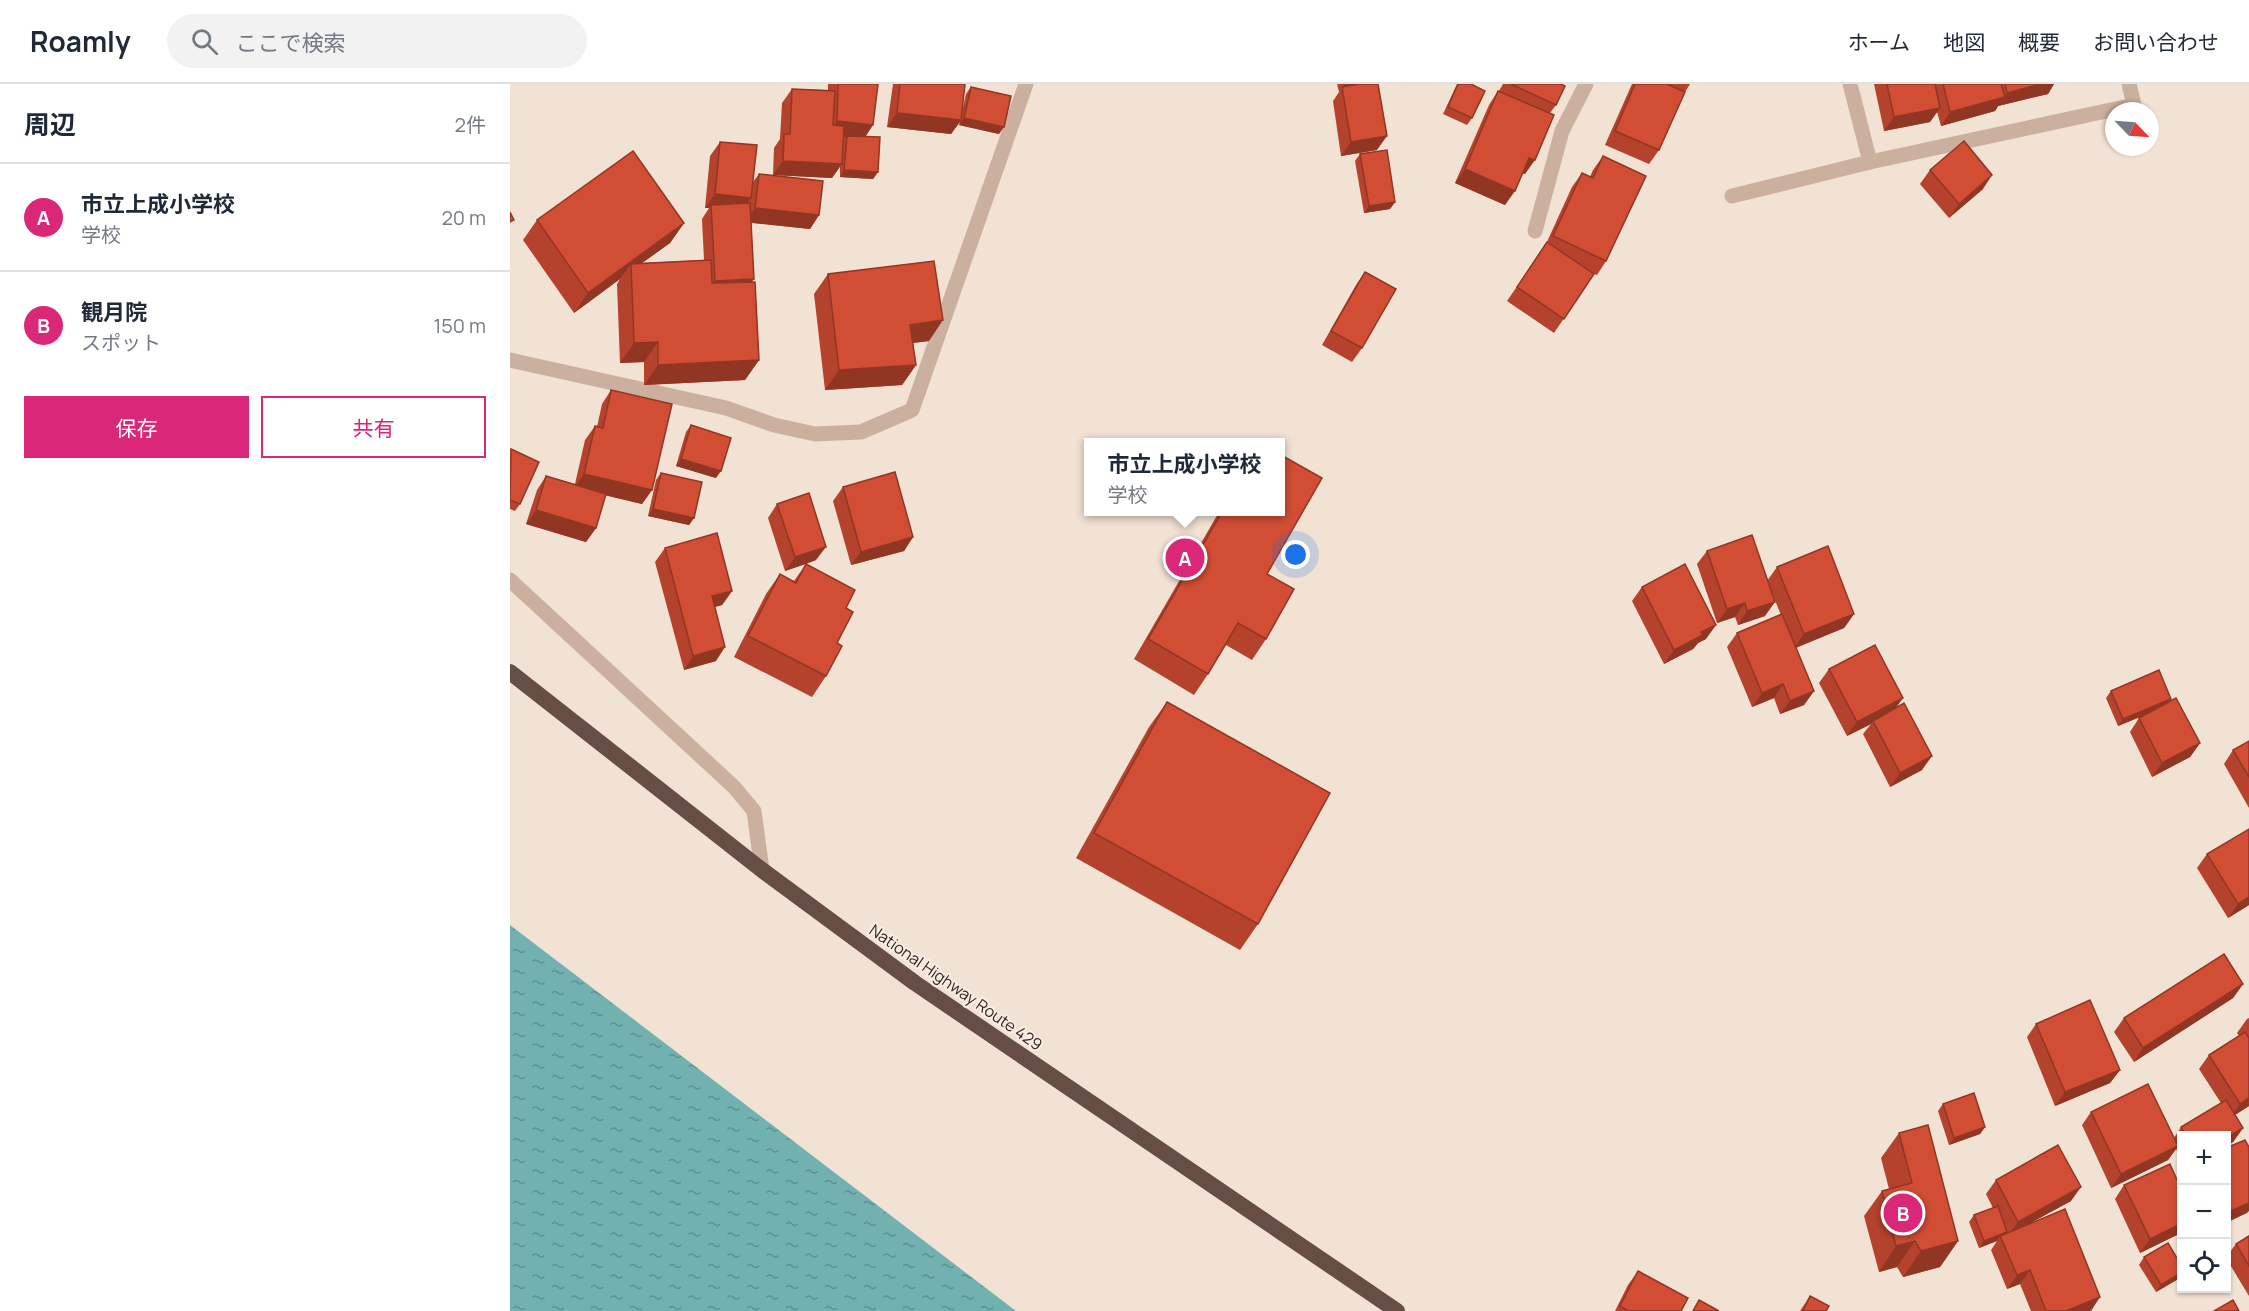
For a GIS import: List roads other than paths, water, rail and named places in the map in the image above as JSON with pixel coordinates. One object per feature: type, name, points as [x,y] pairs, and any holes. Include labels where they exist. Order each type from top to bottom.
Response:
[{"type":"highway","name":"National Highway Route 429","points":[[510,672],[762,870],[915,983],[1397,1311]]},
{"type":"street","points":[[510,360],[726,408],[774,426],[814,434],[861,432],[912,410],[1026,84]]},
{"type":"street","points":[[1535,231],[1562,131],[1586,84]]},
{"type":"street","points":[[1850,84],[1870,162]]},
{"type":"street","points":[[1732,196],[1870,162],[2134,105],[2129,84]]},
{"type":"street","points":[[510,580],[734,788],[754,811],[762,870]]},
{"type":"water","points":[[510,925],[1016,1311],[510,1311]]},
{"type":"place","name":"市立上成小学校","points":[[1185,558]]},
{"type":"place","name":"観月院","points":[[1903,1213]]}]
